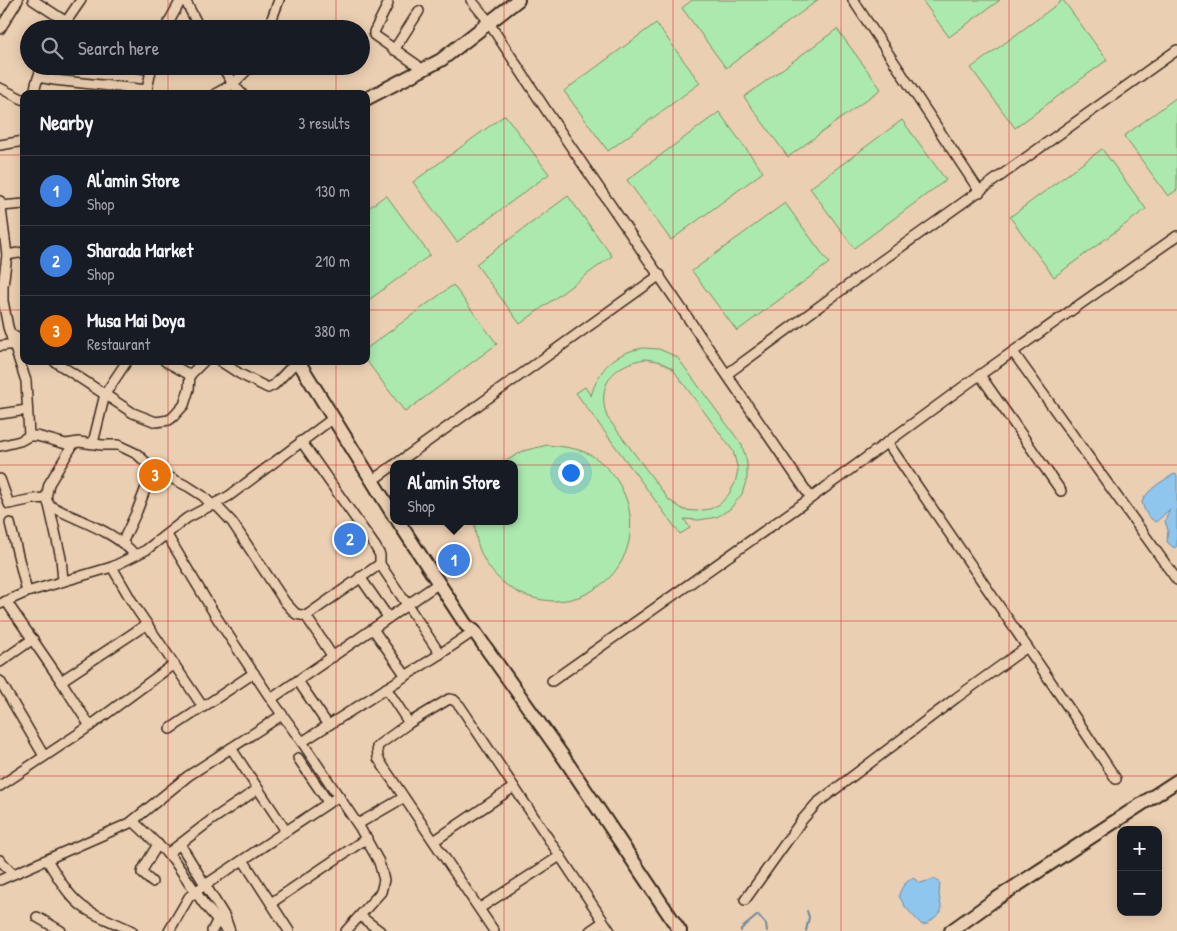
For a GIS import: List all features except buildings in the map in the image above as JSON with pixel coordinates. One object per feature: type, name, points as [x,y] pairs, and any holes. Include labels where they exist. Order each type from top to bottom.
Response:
[{"type":"street","points":[[0,29],[18,0]]},
{"type":"street","points":[[33,0],[57,20]]},
{"type":"street","points":[[67,20],[81,0]]},
{"type":"street","points":[[170,20],[180,0]]},
{"type":"street","points":[[185,0],[195,20]]},
{"type":"street","points":[[271,20],[279,0]]},
{"type":"street","points":[[471,0],[812,498]]},
{"type":"street","points":[[370,97],[441,60],[487,21],[508,0]]},
{"type":"street","points":[[370,90],[432,58],[518,0]]},
{"type":"street","points":[[853,0],[980,192]]},
{"type":"street","points":[[388,4],[374,35],[417,66]]},
{"type":"street","points":[[394,50],[419,11]]},
{"type":"street","points":[[727,374],[877,264],[1177,50]]},
{"type":"street","points":[[147,90],[151,75]]},
{"type":"street","points":[[228,75],[238,90]]},
{"type":"street","points":[[222,90],[233,84],[242,75]]},
{"type":"street","points":[[35,90],[39,76],[100,89],[116,90]]},
{"type":"street","points":[[0,88],[20,98]]},
{"type":"street","points":[[0,145],[20,142]]},
{"type":"street","points":[[0,151],[20,148]]},
{"type":"street","points":[[19,343],[11,334],[3,315],[3,286],[7,255],[0,204],[20,204]]},
{"type":"street","points":[[552,681],[812,498],[980,375],[1177,236]]},
{"type":"street","points":[[7,255],[20,253]]},
{"type":"street","points":[[401,460],[660,275]]},
{"type":"street","points":[[0,346],[19,343]]},
{"type":"street","points":[[1013,352],[1177,580]]},
{"type":"street","points":[[23,365],[28,393],[29,436]]},
{"type":"street","points":[[60,365],[140,416],[150,421],[162,422],[173,417],[184,405],[189,389],[190,375],[200,365]]},
{"type":"street","points":[[93,444],[105,394],[124,365]]},
{"type":"street","points":[[172,365],[190,375]]},
{"type":"street","points":[[226,365],[268,388],[274,385],[293,365]]},
{"type":"street","points":[[299,365],[390,510]]},
{"type":"street","points":[[308,365],[390,497]]},
{"type":"street","points":[[980,375],[1062,491]]},
{"type":"street","points":[[0,414],[27,410]]},
{"type":"street","points":[[90,726],[33,639],[3,602],[28,592],[112,567],[135,555],[167,535],[187,518],[214,505],[246,484],[332,419]]},
{"type":"street","points":[[0,446],[20,441],[29,436],[37,436],[66,444],[79,442],[124,447],[137,454],[153,469],[203,496],[232,522],[285,602],[296,614],[306,616],[333,657]]},
{"type":"street","points":[[301,441],[375,546],[380,555],[380,564],[440,654]]},
{"type":"street","points":[[887,442],[1116,779]]},
{"type":"street","points":[[63,581],[61,558],[47,501],[49,484],[74,443]]},
{"type":"street","points":[[377,477],[390,468]]},
{"type":"street","points":[[122,543],[153,469]]},
{"type":"street","points":[[0,479],[9,504],[33,499],[47,501],[122,543],[135,555]]},
{"type":"street","points":[[10,523],[28,592]]},
{"type":"street","points":[[401,525],[466,625],[474,630],[564,758],[680,931]]},
{"type":"street","points":[[409,525],[472,620],[474,630]]},
{"type":"street","points":[[167,535],[217,618],[358,824],[379,862],[384,886],[377,898],[346,931]]},
{"type":"street","points":[[306,616],[380,564]]},
{"type":"street","points":[[112,567],[202,707]]},
{"type":"street","points":[[360,578],[388,617]]},
{"type":"street","points":[[271,699],[439,583]]},
{"type":"street","points":[[61,681],[147,624]]},
{"type":"street","points":[[372,629],[406,676]]},
{"type":"street","points":[[302,742],[440,654],[474,630]]},
{"type":"street","points":[[0,662],[33,639]]},
{"type":"street","points":[[745,900],[817,802],[1027,647]]},
{"type":"street","points":[[0,785],[90,726],[174,664]]},
{"type":"street","points":[[170,729],[254,673]]},
{"type":"street","points":[[0,681],[44,756]]},
{"type":"street","points":[[298,681],[328,726]]},
{"type":"street","points":[[386,688],[409,723]]},
{"type":"street","points":[[494,931],[378,758],[377,750],[380,744],[409,723],[446,701],[454,700],[460,706],[610,931]]},
{"type":"street","points":[[0,880],[12,873],[133,821],[188,776],[282,715]]},
{"type":"street","points":[[231,748],[286,831]]},
{"type":"street","points":[[298,758],[328,802]]},
{"type":"street","points":[[951,931],[993,901],[1177,781]]},
{"type":"street","points":[[434,841],[514,787]]},
{"type":"street","points":[[168,854],[210,821],[258,789]]},
{"type":"street","points":[[169,931],[189,897],[196,891],[339,796]]},
{"type":"street","points":[[358,824],[404,798]]},
{"type":"street","points":[[133,821],[168,854],[217,921],[228,931]]},
{"type":"street","points":[[271,902],[367,838]]},
{"type":"street","points":[[152,882],[142,874],[142,869],[158,844]]},
{"type":"street","points":[[180,844],[225,916],[228,931]]},
{"type":"street","points":[[480,908],[560,856]]},
{"type":"street","points":[[0,860],[12,873]]},
{"type":"street","points":[[46,860],[65,888],[85,908],[132,931]]},
{"type":"street","points":[[243,860],[290,931]]},
{"type":"street","points":[[360,916],[380,931]]},
{"type":"street","points":[[37,918],[61,931]]},
{"type":"street","points":[[212,931],[217,921]]},
{"type":"street","points":[[590,931],[603,922]]},
{"type":"green space","points":[[692,0],[818,0],[726,68],[682,8]]},
{"type":"green space","points":[[922,0],[1000,0],[949,37]]},
{"type":"green space","points":[[1063,0],[1107,60],[1015,128],[971,68]]},
{"type":"green space","points":[[656,23],[700,83],[608,151],[564,91]]},
{"type":"green space","points":[[837,29],[881,89],[788,157],[744,97]]},
{"type":"green space","points":[[1177,97],[1177,190],[1168,196],[1124,136]]},
{"type":"green space","points":[[719,112],[763,172],[671,240],[627,180]]},
{"type":"green space","points":[[505,115],[549,174],[457,242],[413,182]]},
{"type":"green space","points":[[902,120],[946,180],[854,248],[810,188]]},
{"type":"green space","points":[[1102,149],[1146,209],[1054,277],[1010,217]]},
{"type":"green space","points":[[386,195],[430,255],[370,299],[370,207]]},
{"type":"green space","points":[[568,196],[612,256],[520,324],[476,264]]},
{"type":"green space","points":[[785,203],[829,263],[737,331],[692,271]]},
{"type":"green space","points":[[453,285],[497,344],[405,412],[370,365],[370,346]]},
{"type":"green space","points":[[643,348],[659,349],[677,357],[742,445],[747,463],[747,478],[742,494],[730,509],[717,517],[699,520],[684,519],[690,528],[680,534],[576,393],[585,387],[591,396],[598,377],[609,363],[633,350]],"holes":[[[645,359],[658,361],[672,368],[733,451],[738,470],[735,483],[729,494],[720,504],[710,509],[684,510],[669,500],[607,417],[604,395],[606,386],[616,371],[624,366]]]},
{"type":"green space","points":[[547,445],[567,447],[592,455],[610,471],[626,499],[630,515],[628,547],[621,562],[611,576],[589,593],[559,601],[528,596],[516,591],[498,578],[482,556],[475,525],[518,525],[518,460],[508,460],[523,451]]},
{"type":"water","points":[[1174,474],[1177,475],[1177,546],[1174,548],[1167,542],[1168,530],[1165,521],[1170,509],[1156,522],[1147,514],[1142,502],[1152,489]]},
{"type":"water","points":[[913,878],[920,883],[935,879],[940,883],[941,912],[927,924],[922,925],[906,908],[899,896],[904,885]]},
{"type":"waterway","points":[[806,931],[809,917],[807,911]]},
{"type":"waterway","points":[[741,931],[758,915],[766,924],[767,931]]},
{"type":"place","name":"Musa Mai Doya","points":[[155,475]]},
{"type":"place","name":"Sharada Market","points":[[350,539]]},
{"type":"place","name":"Al'amin Store","points":[[454,560]]}]
